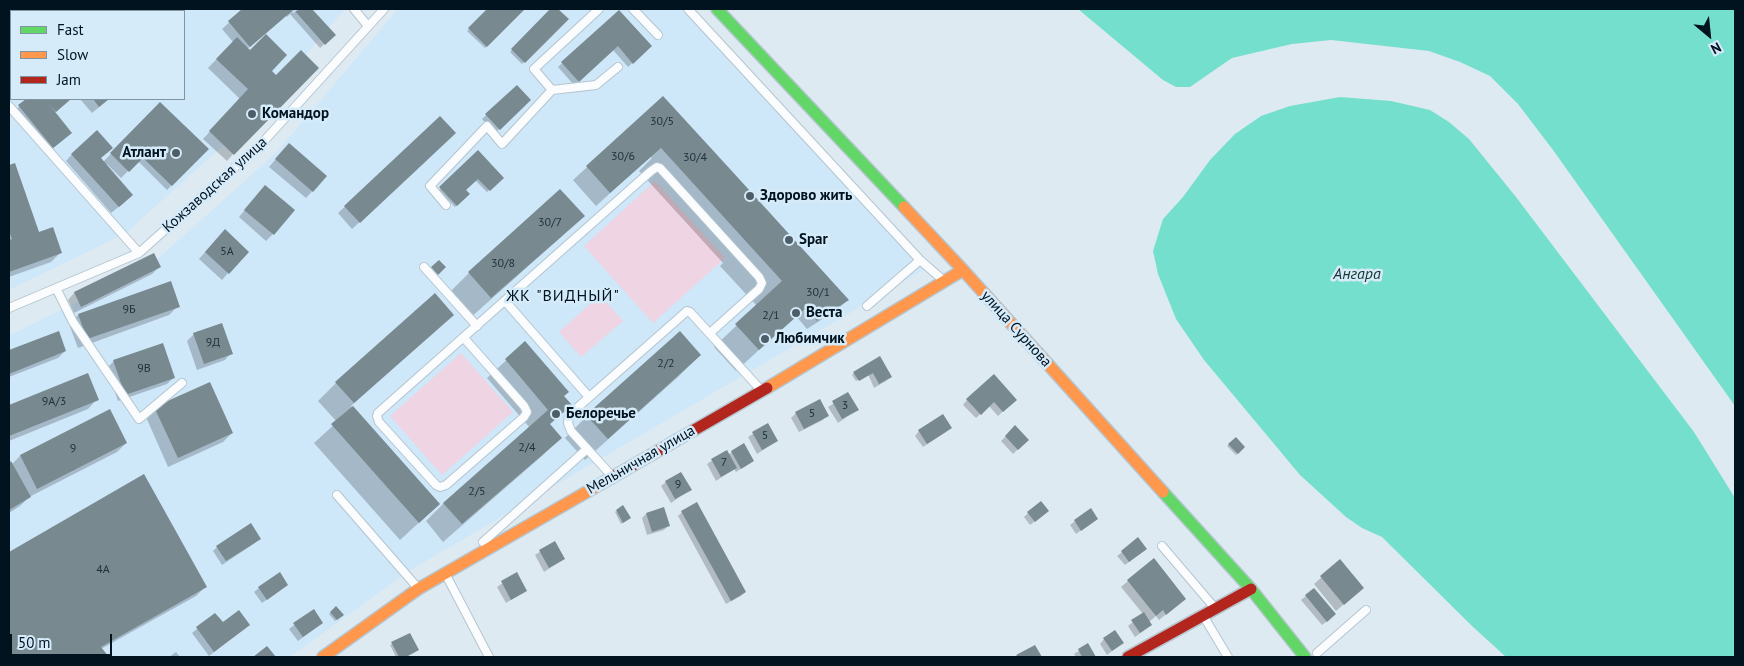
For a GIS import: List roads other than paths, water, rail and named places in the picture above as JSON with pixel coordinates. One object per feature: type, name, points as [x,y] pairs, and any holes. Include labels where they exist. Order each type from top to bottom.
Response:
[{"type":"main road","name":"улица Сурнова","points":[[717,9],[962,270],[1251,589],[1305,657]]},
{"type":"main road","name":"Мельничная улица","points":[[323,657],[418,589],[762,391],[962,270]]},
{"type":"main road","points":[[1182,496],[1261,585],[1318,655]]},
{"type":"main road","points":[[1128,657],[1251,589]]},
{"type":"lane","points":[[354,9],[368,26]]},
{"type":"lane","name":"Кожзаводская улица","points":[[9,308],[139,253],[264,142],[384,9]]},
{"type":"lane","points":[[552,90],[534,69],[599,9]]},
{"type":"lane","points":[[632,9],[658,35]]},
{"type":"lane","points":[[688,9],[920,260],[944,282]]},
{"type":"lane","points":[[446,205],[430,186],[486,126],[502,144],[552,90],[596,85],[618,67]]},
{"type":"lane","points":[[9,106],[139,253]]},
{"type":"lane","points":[[464,338],[524,406],[527,412],[524,417],[446,485],[440,488],[379,422],[377,416],[380,411],[651,170],[657,167],[660,168],[740,256],[762,283],[759,289],[710,333]]},
{"type":"lane","points":[[867,306],[920,260]]},
{"type":"lane","points":[[424,267],[477,326]]},
{"type":"lane","points":[[56,288],[73,322],[139,418],[182,383]]},
{"type":"lane","points":[[505,301],[588,397]]},
{"type":"lane","points":[[613,476],[571,431],[568,423],[571,412],[687,311],[710,333],[762,391]]},
{"type":"lane","points":[[489,657],[449,571],[587,449]]},
{"type":"lane","points":[[337,495],[418,589]]},
{"type":"lane","points":[[1162,546],[1215,609]]},
{"type":"lane","points":[[1318,655],[1366,610]]},
{"type":"lane","points":[[1204,615],[1228,657]]},
{"type":"water","points":[[1078,9],[1735,9],[1735,406],[1553,150],[1518,104],[1490,76],[1460,62],[1429,51],[1331,40],[1292,44],[1232,58],[1190,87],[1176,87],[1163,80]]},
{"type":"water","name":"Ангара","points":[[1340,97],[1391,101],[1430,110],[1449,122],[1469,139],[1516,197],[1694,432],[1735,498],[1735,657],[1506,657],[1382,537],[1362,528],[1346,517],[1300,475],[1204,360],[1176,319],[1158,274],[1153,251],[1163,219],[1183,197],[1210,160],[1235,134],[1261,116],[1290,106]]},
{"type":"place","name":"Командор","points":[[252,114]]},
{"type":"place","name":"Атлант","points":[[176,153]]},
{"type":"place","name":"Здорово жить","points":[[750,196]]},
{"type":"place","name":"Spar","points":[[789,240]]},
{"type":"place","name":"Веста","points":[[796,313]]},
{"type":"place","name":"Любимчик","points":[[765,339]]},
{"type":"place","name":"Белоречье","points":[[556,414]]},
{"type":"district","name":"ЖК \"ВИДНЫЙ\"","points":[[563,296]]}]
